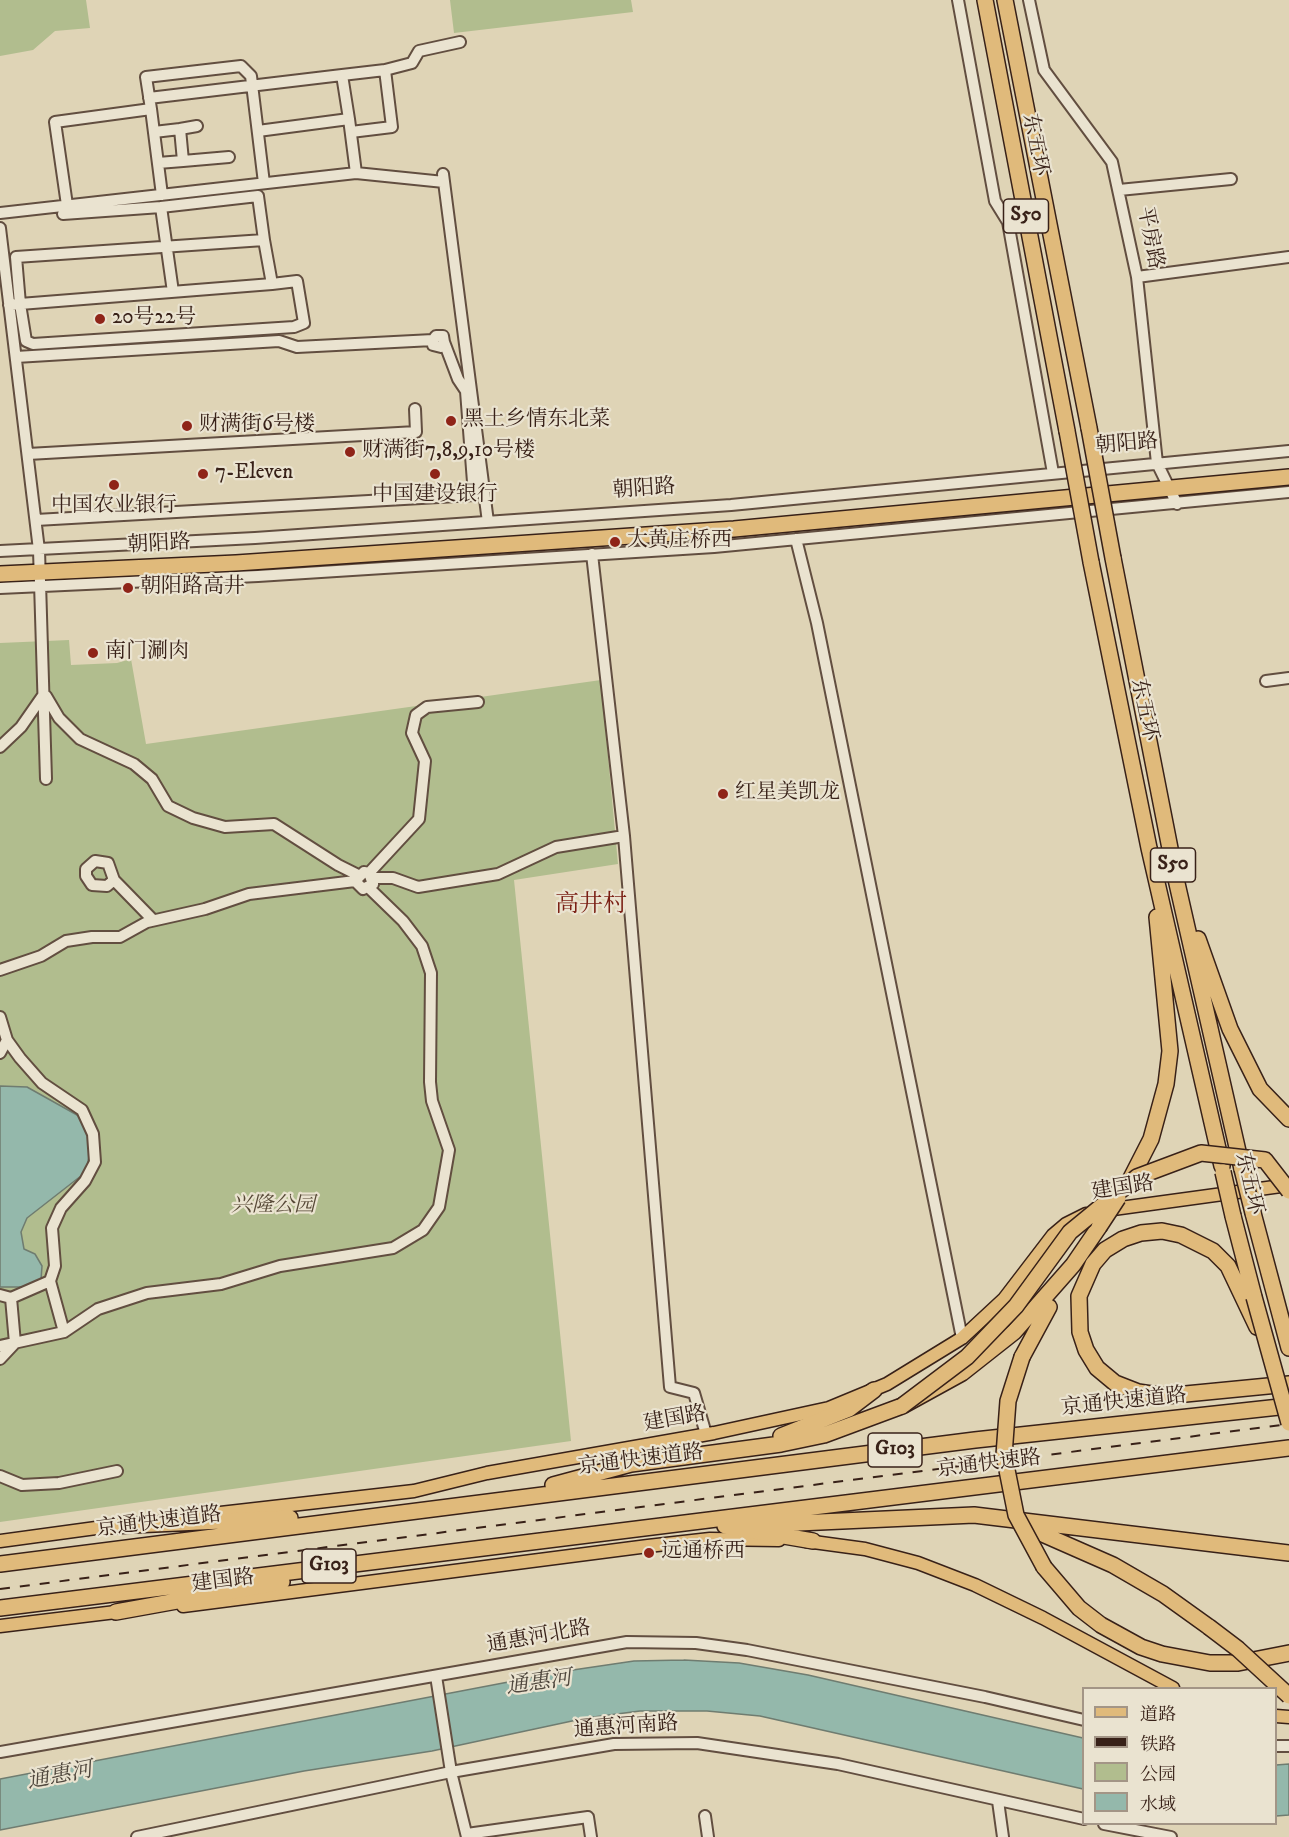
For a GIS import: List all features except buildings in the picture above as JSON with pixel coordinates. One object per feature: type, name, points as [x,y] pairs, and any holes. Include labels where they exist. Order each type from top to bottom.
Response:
[{"type":"highway","name":"东五环","points":[[985,0],[1090,562],[1149,848],[1250,1297],[1289,1423]]},
{"type":"highway","name":"东五环","points":[[1005,0],[1176,879],[1242,1169],[1289,1348]]},
{"type":"highway","name":"朝阳路","points":[[0,574],[40,568],[308,558],[734,529],[1169,484],[1289,468]]},
{"type":"highway","name":"朝阳路","points":[[1169,484],[1289,477]]},
{"type":"highway","name":"朝阳路","points":[[0,564],[40,568]]},
{"type":"highway","points":[[1149,848],[1170,1051],[1166,1084],[1151,1139],[1128,1184],[1073,1265],[1035,1329],[1022,1357],[1008,1401],[1004,1455],[1016,1515],[1044,1568],[1079,1608],[1101,1625],[1141,1647],[1162,1654],[1210,1663],[1238,1663],[1289,1653]]},
{"type":"highway","points":[[1176,879],[1230,1029],[1260,1089],[1289,1129]]},
{"type":"highway","points":[[1260,1089],[1289,1119]]},
{"type":"highway","points":[[902,1406],[967,1357],[1016,1306],[1070,1232],[1137,1177],[1201,1153],[1265,1160],[1289,1191]]},
{"type":"highway","points":[[1250,1297],[1227,1266],[1213,1251],[1197,1240],[1162,1231],[1141,1233],[1123,1239],[1106,1250],[1093,1264],[1079,1296],[1080,1332],[1086,1350],[1096,1368],[1115,1383],[1138,1392],[1165,1396],[1289,1384]]},
{"type":"highway","points":[[501,1500],[631,1464],[745,1449],[824,1435],[902,1406],[929,1393],[987,1355],[1035,1312],[1073,1265]]},
{"type":"highway","points":[[745,1449],[849,1409],[874,1390]]},
{"type":"highway","name":"京通快速道路","points":[[0,1564],[975,1440],[1289,1406]]},
{"type":"highway","name":"京通快速路","points":[[658,1528],[1289,1448]]},
{"type":"highway","points":[[110,1526],[401,1513]]},
{"type":"highway","points":[[658,1528],[944,1515],[1002,1517],[1289,1553]]},
{"type":"highway","points":[[1002,1517],[1113,1565],[1163,1594],[1238,1649],[1289,1696]]},
{"type":"highway","points":[[724,1526],[813,1541]]},
{"type":"highway","name":"G103","points":[[0,1608],[465,1549],[658,1528]]},
{"type":"highway","points":[[116,1612],[465,1549]]},
{"type":"main road","name":"建国路","points":[[0,1541],[414,1491],[487,1473],[798,1416],[874,1390],[918,1368],[962,1338],[1004,1299],[1053,1235],[1080,1215],[1289,1185]]},
{"type":"main road","name":"建国路","points":[[0,1626],[216,1603],[710,1539],[813,1541],[866,1549],[918,1563],[975,1585],[1043,1618],[1169,1687]]},
{"type":"street","points":[[958,0],[995,201],[1008,222],[1053,473]]},
{"type":"street","name":"平房路","points":[[1029,0],[1044,70],[1053,86],[1112,162],[1137,277],[1157,463],[1177,504]]},
{"type":"street","points":[[65,209],[55,122],[252,85],[385,70],[412,63],[419,51],[460,42]]},
{"type":"street","points":[[162,195],[146,77],[241,66],[251,76],[264,183]]},
{"type":"street","points":[[351,132],[392,127],[385,70]]},
{"type":"street","points":[[342,75],[356,173]]},
{"type":"street","points":[[258,131],[349,119]]},
{"type":"street","points":[[154,132],[197,126]]},
{"type":"street","points":[[180,129],[183,161]]},
{"type":"street","points":[[158,163],[229,157]]},
{"type":"street","points":[[65,209],[162,195],[356,173],[444,178],[488,522]]},
{"type":"street","points":[[1119,190],[1231,179]]},
{"type":"street","points":[[0,213],[161,207],[258,196],[272,284]]},
{"type":"street","points":[[161,207],[173,292]]},
{"type":"street","points":[[0,228],[15,305],[26,340],[33,344],[294,327],[304,323],[297,281],[15,305]]},
{"type":"street","points":[[46,779],[40,568],[16,357],[16,257],[264,240]]},
{"type":"street","points":[[1137,277],[1289,257]]},
{"type":"street","points":[[16,357],[279,341],[297,347],[439,341],[466,391],[474,495],[36,520]]},
{"type":"street","points":[[28,454],[416,432],[415,409]]},
{"type":"street","name":"朝阳路","points":[[0,588],[40,568],[488,522],[731,505],[1289,451]]},
{"type":"street","name":"朝阳路","points":[[0,551],[40,568],[267,576],[796,539],[1289,492]]},
{"type":"street","points":[[796,539],[817,623],[962,1338]]},
{"type":"street","points":[[592,554],[624,836],[670,1387],[694,1393],[706,1434]]},
{"type":"street","points":[[1266,681],[1289,678]]},
{"type":"street","points":[[0,747],[21,727],[44,693]]},
{"type":"street","points":[[0,1346],[64,1332],[98,1309],[147,1293],[221,1284],[280,1266],[393,1248],[423,1230],[439,1207],[449,1150],[432,1101],[430,1082],[431,973],[422,946],[403,921],[365,879],[338,865],[274,824],[225,827],[193,818],[168,806],[152,779],[134,764],[80,739],[58,718],[44,693]]},
{"type":"street","points":[[365,879],[419,819],[424,761],[412,733],[416,715],[427,707],[478,702]]},
{"type":"street","points":[[0,970],[41,956],[66,941],[92,937],[120,937],[153,920],[205,909],[249,894],[365,879],[393,878],[418,887],[498,874],[556,847],[624,836]]},
{"type":"street","points":[[114,880],[153,920]]},
{"type":"street","points":[[0,1017],[7,1040],[42,1083],[82,1110],[93,1134],[95,1162],[85,1181],[61,1208],[52,1228],[55,1266],[50,1281],[64,1332]]},
{"type":"street","points":[[0,1053],[7,1040]]},
{"type":"street","points":[[15,1343],[6,1297],[50,1281]]},
{"type":"street","points":[[0,1359],[15,1343]]},
{"type":"street","points":[[0,1476],[22,1485],[59,1482],[117,1471]]},
{"type":"street","name":"通惠河北路","points":[[0,1752],[437,1680],[627,1642],[696,1643],[810,1661],[1082,1720]]},
{"type":"street","points":[[437,1680],[451,1772],[467,1835],[506,1833],[588,1817],[591,1837]]},
{"type":"street","name":"通惠河南路","points":[[137,1837],[451,1772],[614,1744],[697,1743],[838,1764],[1082,1819]]},
{"type":"street","points":[[998,1801],[1003,1837]]},
{"type":"street","points":[[705,1816],[708,1837]]},
{"type":"street","points":[[1109,1825],[1171,1837]]},
{"type":"green space","points":[[0,0],[86,0],[90,28],[55,31],[33,50],[0,56]]},
{"type":"green space","points":[[450,0],[631,0],[633,12],[454,33]]},
{"type":"green space","name":"兴隆公园","points":[[69,640],[71,665],[117,663],[131,659],[146,744],[601,680],[618,864],[514,880],[571,1441],[0,1522],[0,643]]},
{"type":"water","points":[[0,1086],[27,1087],[86,1120],[91,1147],[86,1172],[27,1218],[21,1232],[24,1249],[35,1254],[42,1266],[41,1280],[25,1287],[0,1287]]},
{"type":"water","name":"通惠河","points":[[684,1660],[739,1663],[808,1675],[1082,1738],[1082,1789],[760,1716],[707,1711],[640,1711],[586,1718],[432,1751],[304,1771],[0,1830],[0,1779],[566,1671],[634,1661]]},
{"type":"water","points":[[1289,1764],[1289,1815],[1277,1816],[1277,1765]]},
{"type":"railway","points":[[0,1589],[1289,1424]]},
{"type":"place","name":"20号22号","points":[[100,319]]},
{"type":"place","name":"黑土乡情东北菜","points":[[451,421]]},
{"type":"place","name":"财满街6号楼","points":[[187,426]]},
{"type":"place","name":"财满街7,8,9,10号楼","points":[[350,452]]},
{"type":"place","name":"7-Eleven","points":[[203,474]]},
{"type":"place","name":"中国建设银行","points":[[435,474]]},
{"type":"place","name":"中国农业银行","points":[[114,485]]},
{"type":"place","name":"大黄庄桥西","points":[[615,542]]},
{"type":"place","name":"朝阳路高井","points":[[128,588]]},
{"type":"place","name":"南门涮肉","points":[[93,653]]},
{"type":"place","name":"红星美凯龙","points":[[723,794]]},
{"type":"place","name":"远通桥西","points":[[649,1553]]},
{"type":"district","name":"高井村","points":[[591,906]]}]
